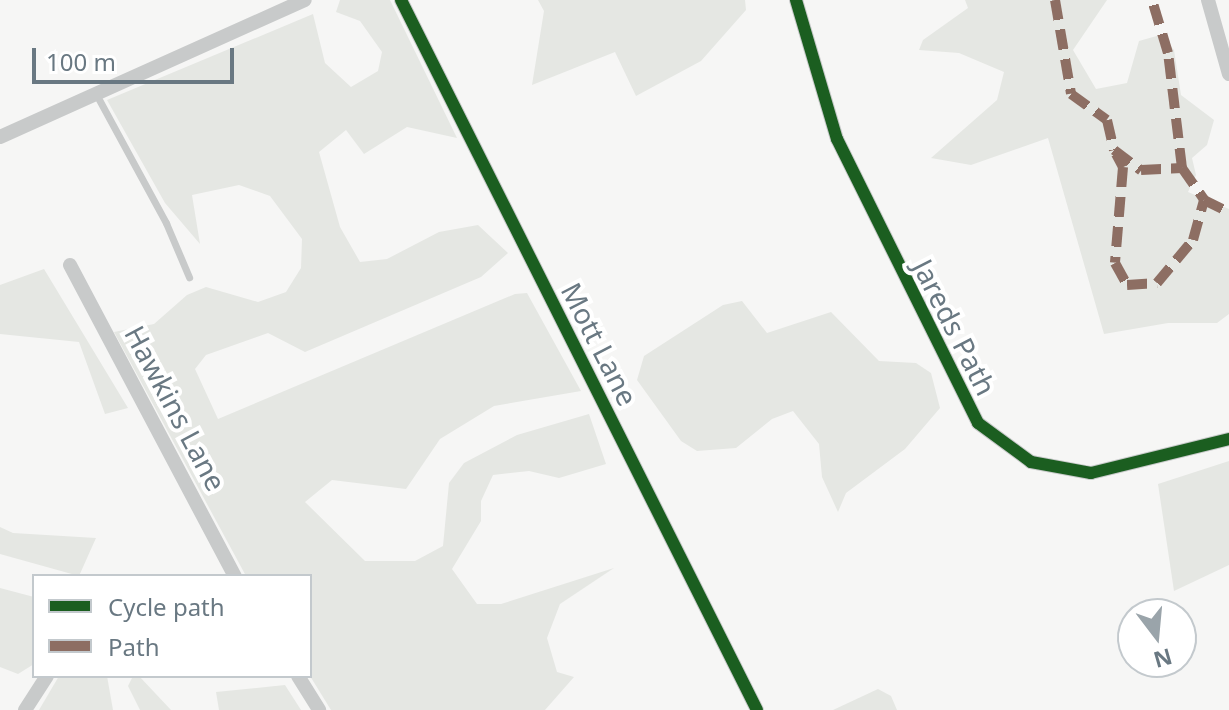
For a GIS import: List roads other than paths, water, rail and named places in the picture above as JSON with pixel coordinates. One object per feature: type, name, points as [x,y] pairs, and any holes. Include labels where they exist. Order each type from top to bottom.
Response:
[{"type":"street","points":[[0,137],[305,0]]},
{"type":"street","name":"Mott Lane","points":[[401,0],[757,710]]},
{"type":"street","name":"Jareds Path","points":[[796,0],[837,139],[978,423],[1031,462],[1091,473],[1229,439]]},
{"type":"street","points":[[1208,0],[1229,74]]},
{"type":"street","name":"Hawkins Lane","points":[[70,265],[234,574]]},
{"type":"street","points":[[25,710],[46,678]]},
{"type":"street","points":[[299,678],[319,710]]},
{"type":"lane","points":[[96,94],[166,223],[189,277]]}]
